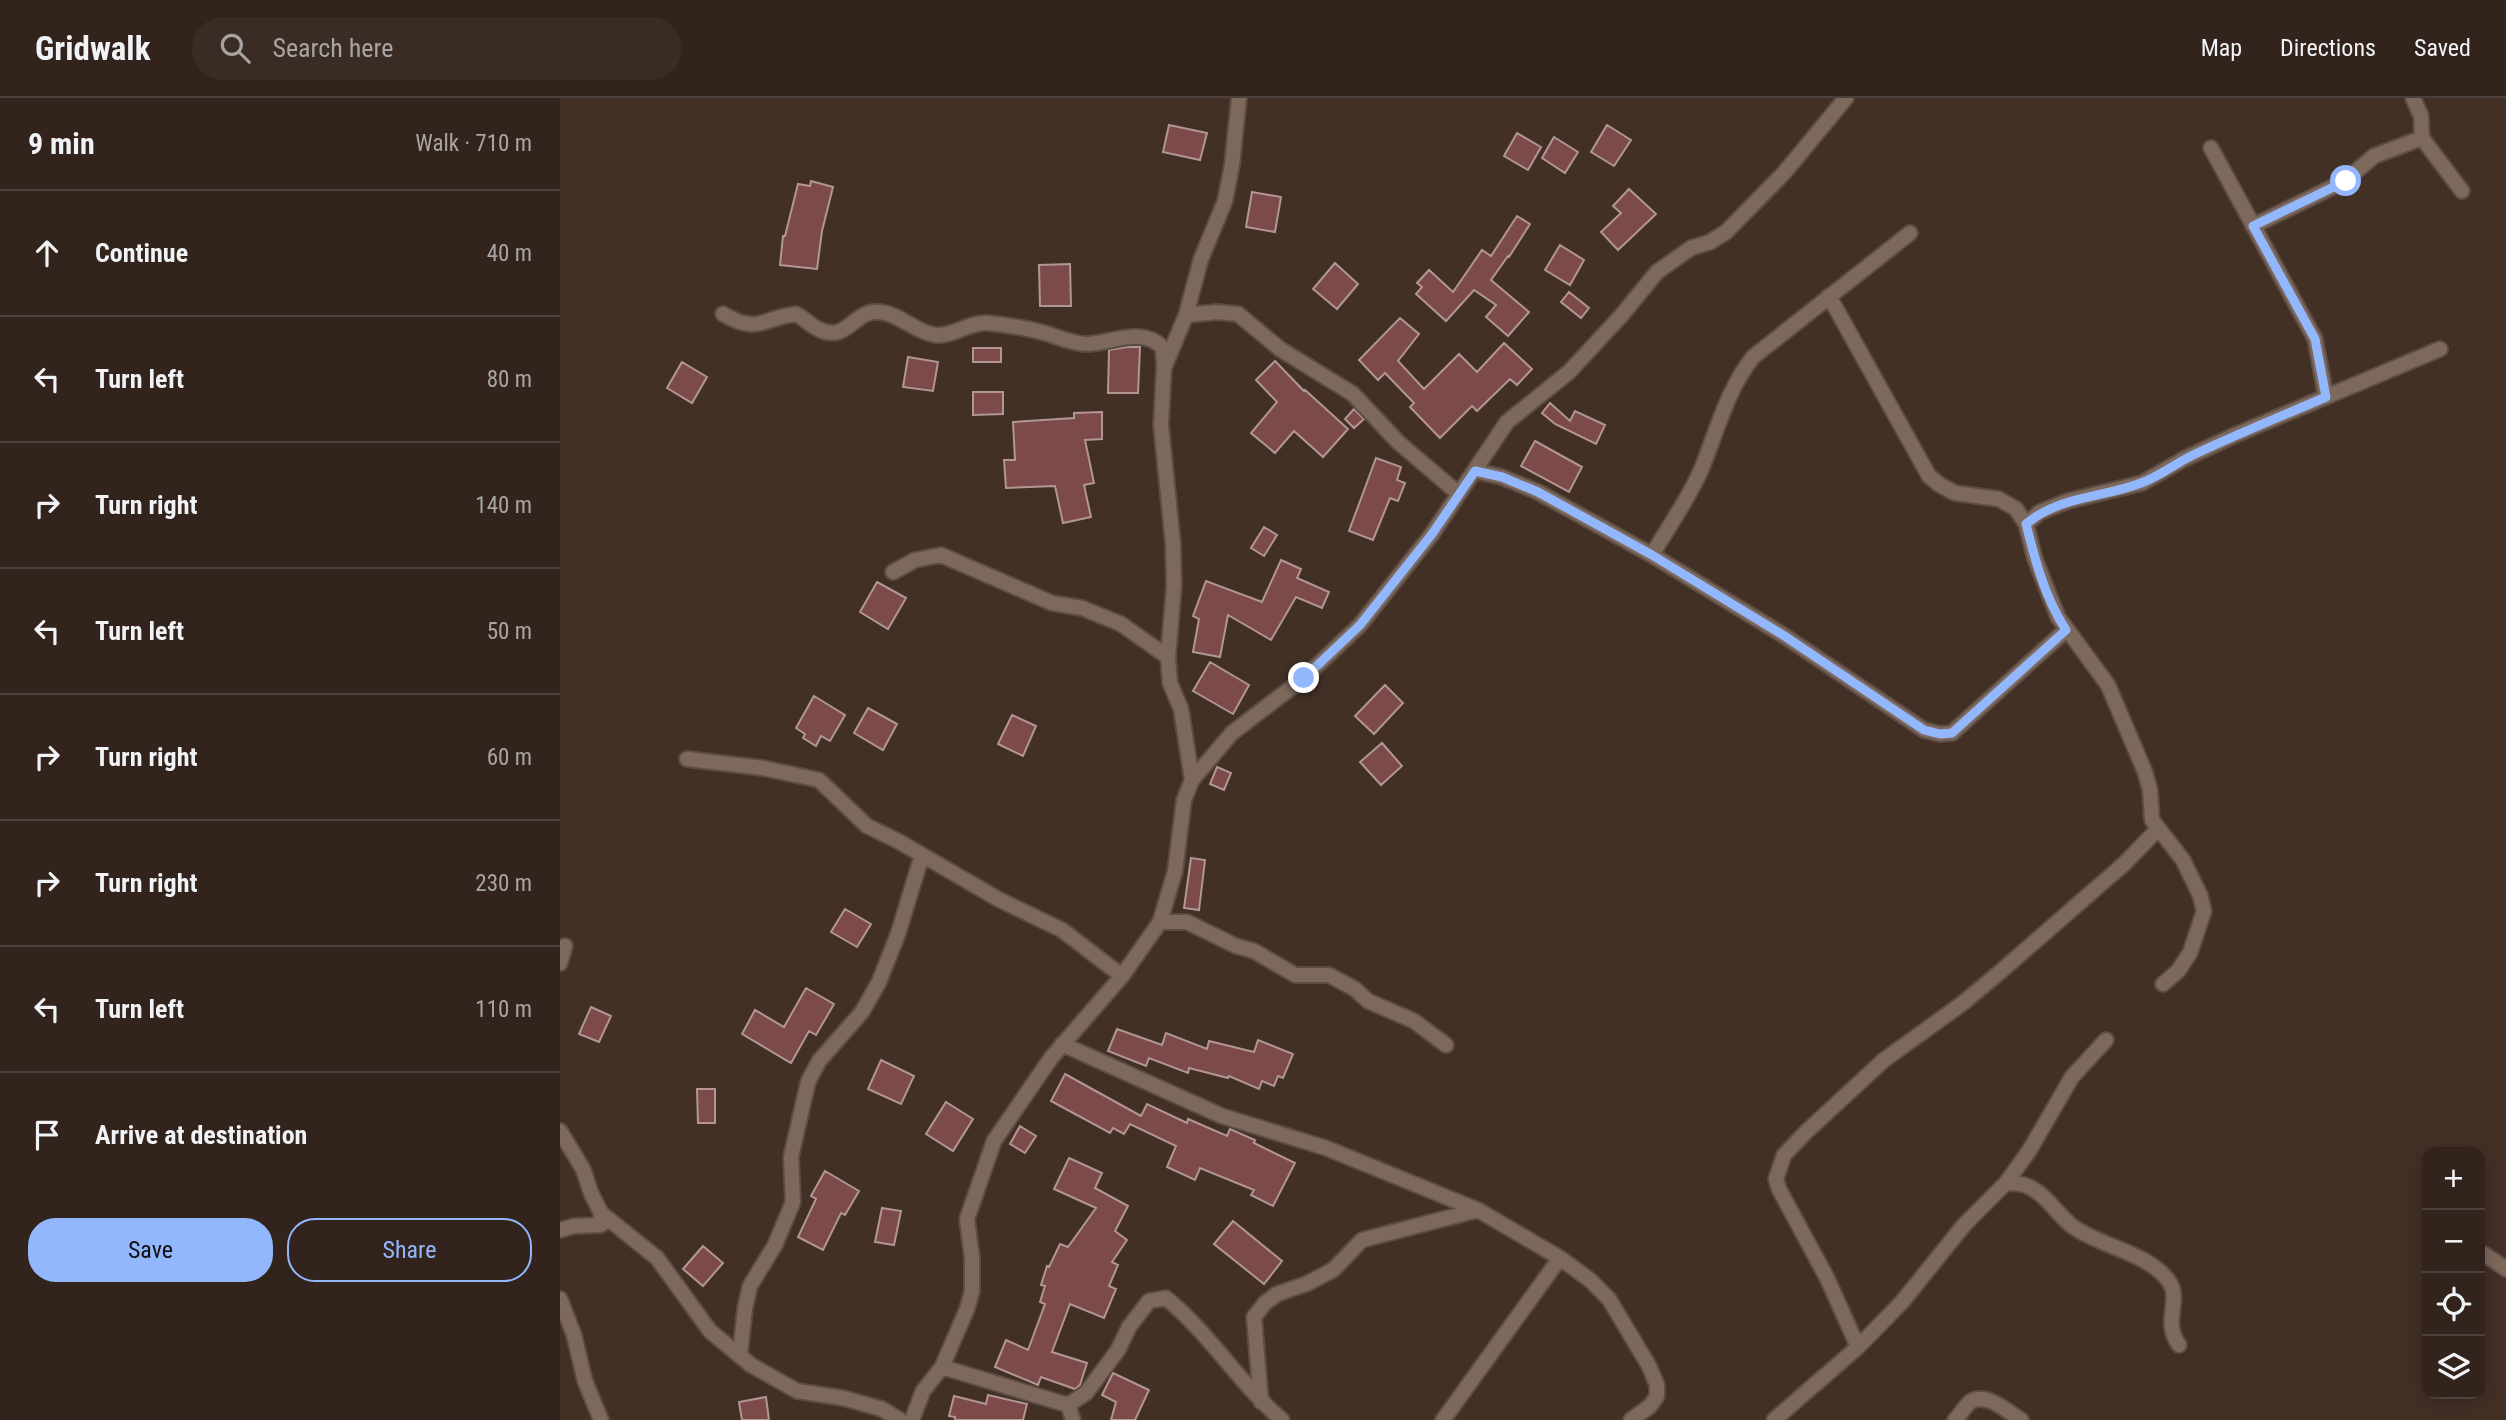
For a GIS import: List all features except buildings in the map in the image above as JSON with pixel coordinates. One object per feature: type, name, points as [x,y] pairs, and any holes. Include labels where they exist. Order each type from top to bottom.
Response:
[{"type":"street","points":[[1164,368],[1186,315],[1201,259],[1225,201],[1239,98]]},
{"type":"street","points":[[912,1420],[923,1391],[942,1367],[959,1332],[972,1291],[972,1258],[967,1219],[994,1141],[1062,1044],[1122,976],[1160,922],[1175,871],[1184,800],[1192,779],[1232,733],[1304,678],[1360,625],[1432,534],[1507,422],[1569,372],[1657,272],[1691,248],[1710,242],[1726,232],[1784,173],[1846,98]]},
{"type":"street","points":[[2413,98],[2421,116],[2422,138],[2462,191]]},
{"type":"street","points":[[2253,226],[2346,181],[2374,156],[2422,138]]},
{"type":"street","points":[[2211,148],[2315,339],[2326,397]]},
{"type":"street","points":[[1652,555],[1696,479],[1742,372],[1754,357],[1910,233]]},
{"type":"street","points":[[1829,296],[1929,476],[1955,493],[1999,499],[2016,509],[2026,524],[2035,559],[2058,617],[2108,685],[2145,772],[2150,790],[2152,820],[2183,860],[2200,895],[2204,911],[2190,953],[2178,971],[2163,984]]},
{"type":"street","points":[[723,314],[741,324],[754,325],[796,314],[816,328],[835,334],[845,331],[861,317],[881,312],[934,334],[944,335],[974,324],[987,323],[1088,344],[1144,336],[1156,341],[1163,348],[1161,425],[1173,544],[1174,586],[1168,657],[1170,684],[1181,709],[1192,779]]},
{"type":"street","points":[[1186,315],[1217,312],[1238,314],[1280,349],[1353,394],[1398,442],[1459,494]]},
{"type":"street","points":[[2026,524],[2040,512],[2068,501],[2142,483],[2235,435],[2440,349]]},
{"type":"street","points":[[1475,471],[1502,477],[1538,492],[1652,555],[1783,635],[1924,730],[1940,734],[1952,733],[2066,630]]},
{"type":"street","points":[[893,572],[915,560],[941,555],[1052,603],[1082,608],[1121,624],[1168,657]]},
{"type":"street","points":[[687,759],[763,768],[819,780],[867,826],[998,899],[1062,930],[1122,976]]},
{"type":"street","points":[[1858,1348],[1827,1278],[1779,1189],[1776,1179],[1784,1155],[1884,1059],[1963,1003],[2000,972],[2124,864],[2158,829]]},
{"type":"street","points":[[740,1354],[750,1286],[775,1245],[793,1202],[791,1157],[808,1082],[819,1061],[862,1012],[879,982],[898,934],[922,855]]},
{"type":"street","points":[[1160,922],[1187,922],[1236,946],[1254,951],[1295,975],[1329,975],[1355,989],[1368,1001],[1414,1021],[1446,1045]]},
{"type":"street","points":[[560,963],[565,946]]},
{"type":"street","points":[[1774,1420],[1858,1348],[1902,1302],[1964,1225],[2006,1183],[2029,1151],[2072,1077],[2106,1040]]},
{"type":"street","points":[[1062,1044],[1222,1116],[1326,1148],[1478,1210],[1560,1258],[1590,1280],[1609,1299],[1649,1366],[1657,1385],[1657,1396],[1650,1406],[1631,1420]]},
{"type":"street","points":[[560,1131],[583,1169],[601,1213],[657,1258],[710,1331],[751,1365],[797,1391],[844,1398],[882,1409],[900,1420]]},
{"type":"street","points":[[2006,1183],[2027,1185],[2080,1231],[2145,1262],[2164,1276],[2172,1286],[2171,1327],[2179,1345]]},
{"type":"street","points":[[1261,1402],[1254,1317],[1265,1303],[1277,1294],[1306,1284],[1333,1270],[1362,1240],[1478,1210]]},
{"type":"street","points":[[560,1230],[574,1226],[601,1225],[601,1213]]},
{"type":"street","points":[[2485,1255],[2506,1269]]},
{"type":"street","points":[[1443,1420],[1560,1258]]},
{"type":"street","points":[[560,1298],[574,1335],[585,1381],[601,1420]]},
{"type":"street","points":[[1068,1405],[1086,1393],[1118,1350],[1129,1327],[1149,1301],[1166,1298],[1205,1334],[1261,1402],[1282,1420]]},
{"type":"street","points":[[942,1367],[1068,1405]]},
{"type":"street","points":[[1955,1420],[1969,1403],[1978,1399],[1991,1401],[2021,1420]]},
{"type":"street","points":[[1068,1405],[1073,1420]]},
{"type":"route","points":[[1304,678],[1360,625],[1432,534],[1475,471],[1502,477],[1538,492],[1652,555],[1783,635],[1924,730],[1940,734],[1952,733],[2066,630],[2058,617],[2035,559],[2026,524],[2040,512],[2068,501],[2142,483],[2235,435],[2326,397],[2315,339],[2253,226],[2346,181]]}]
